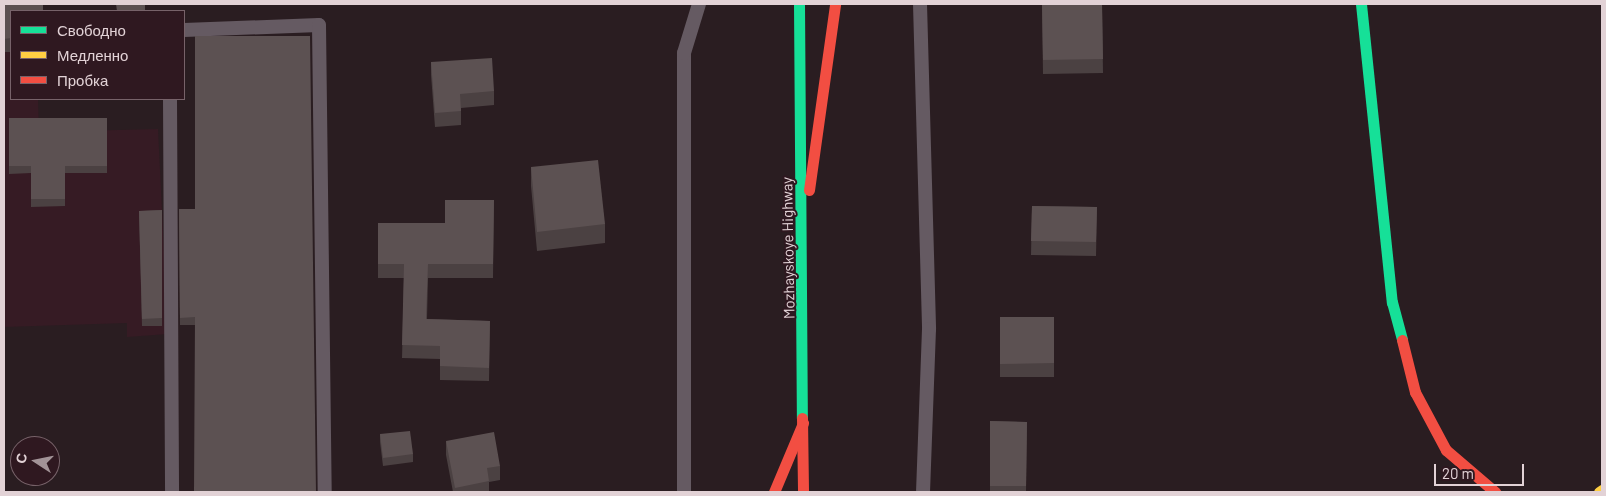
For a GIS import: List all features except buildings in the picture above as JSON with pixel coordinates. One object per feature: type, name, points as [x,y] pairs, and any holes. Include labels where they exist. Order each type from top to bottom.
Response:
[{"type":"main road","name":"Mozhayskoye Highway","points":[[799,4],[805,417],[803,492]]},
{"type":"main road","points":[[803,231],[835,4]]},
{"type":"main road","points":[[1361,4],[1392,302],[1415,392],[1446,450],[1495,492]]},
{"type":"main road","points":[[774,492],[805,417]]},
{"type":"lane","points":[[684,492],[684,53],[700,4]]},
{"type":"lane","points":[[920,4],[929,329],[923,492]]},
{"type":"lane","points":[[185,30],[319,25],[324,492]]},
{"type":"lane","points":[[170,100],[172,492]]},
{"type":"shaded area","points":[[4,4],[10,10],[10,100],[38,100],[39,132],[158,129],[168,334],[127,337],[127,323],[4,327]]},
{"type":"traffic: fast","points":[[799,4],[802,418]]},
{"type":"traffic: fast","points":[[1361,4],[1392,302],[1402,340]]},
{"type":"traffic: jam","points":[[809,190],[835,4]]},
{"type":"traffic: jam","points":[[1402,340],[1415,392],[1446,450],[1495,492]]},
{"type":"traffic: jam","points":[[802,418],[803,492]]},
{"type":"traffic: jam","points":[[774,492],[803,423]]}]
